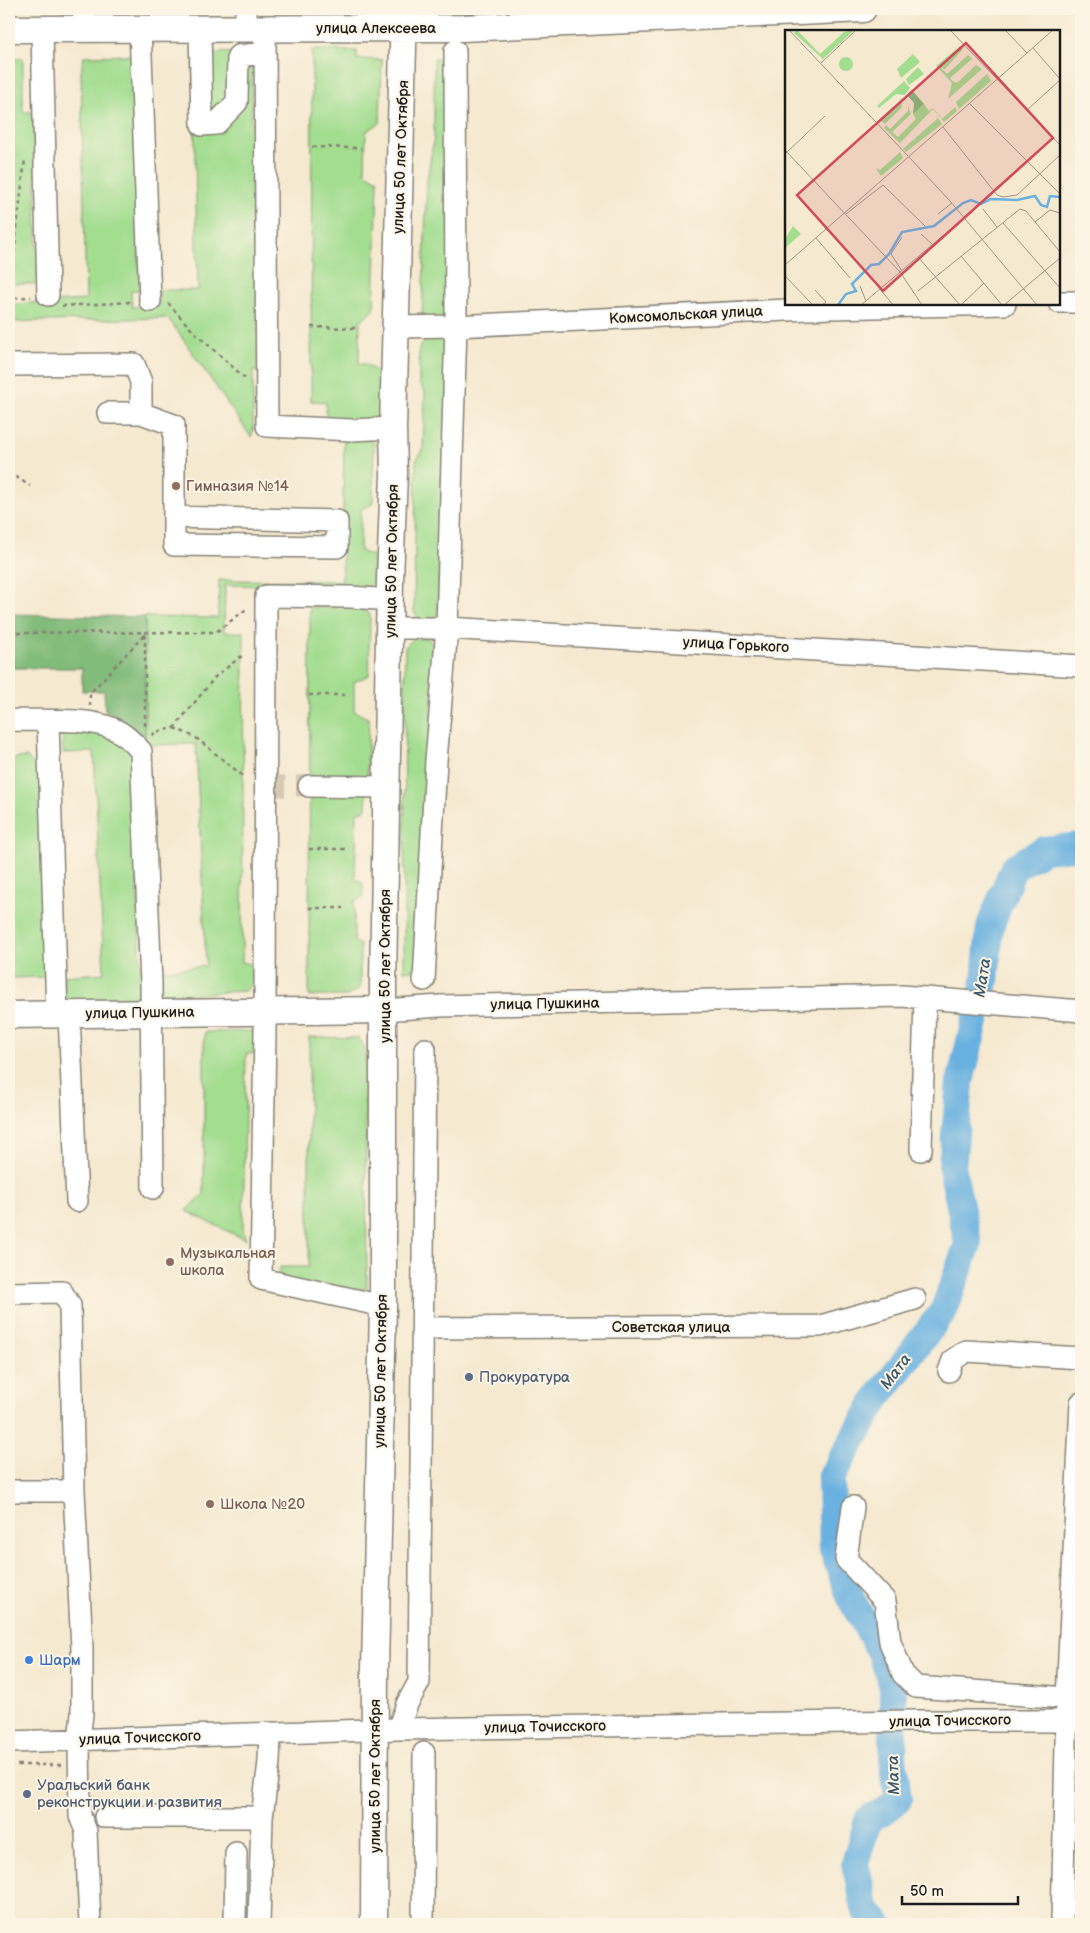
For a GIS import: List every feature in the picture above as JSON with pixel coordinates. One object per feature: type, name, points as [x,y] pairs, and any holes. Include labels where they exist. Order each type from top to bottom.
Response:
[{"type":"main road","name":"улица Алексеева","points":[[9,29],[42,29],[86,19],[140,28],[255,29],[404,18],[457,28],[543,16],[863,9]]},
{"type":"main road","name":"улица 50 лет Октября","points":[[374,1924],[387,1729],[383,1306],[384,1010],[390,600],[394,482],[393,428],[404,18]]},
{"type":"main road","name":"улица Пушкина","points":[[9,1015],[384,1010]]},
{"type":"street","points":[[140,28],[150,300]]},
{"type":"street","points":[[200,28],[202,125],[216,124],[237,102],[238,56],[255,29]]},
{"type":"street","points":[[42,29],[48,296]]},
{"type":"street","points":[[255,29],[267,426],[352,430],[393,428]]},
{"type":"street","points":[[424,980],[435,781],[447,628],[456,326],[455,52]]},
{"type":"street","points":[[1060,302],[1081,302]]},
{"type":"street","name":"Комсомольская улица","points":[[396,326],[456,326],[830,308],[961,305]]},
{"type":"street","points":[[9,365],[134,364],[141,382],[141,413]]},
{"type":"street","points":[[108,413],[141,413],[174,425],[174,517],[174,545],[337,547],[337,521],[174,517]]},
{"type":"street","points":[[383,1306],[261,1279],[266,596],[351,597],[390,600]]},
{"type":"street","name":"улица Горького","points":[[390,628],[447,628],[1081,666]]},
{"type":"street","points":[[9,720],[89,722],[113,729],[143,748],[152,1013],[153,1188]]},
{"type":"street","points":[[48,721],[63,1014],[77,1201]]},
{"type":"street","points":[[309,786],[387,787]]},
{"type":"street","name":"улица Пушкина","points":[[384,1010],[440,1006],[902,996],[1081,1011]]},
{"type":"street","points":[[921,1150],[925,998]]},
{"type":"street","points":[[387,1729],[407,1704],[420,1682],[425,1049]]},
{"type":"street","points":[[9,1293],[62,1292],[70,1305],[82,1714],[79,1740],[80,1816],[86,1831],[90,1924]]},
{"type":"street","name":"Советская улица","points":[[424,1328],[820,1326],[915,1299]]},
{"type":"street","points":[[949,1371],[953,1360],[966,1350],[1081,1358]]},
{"type":"street","points":[[1062,1924],[1075,1720],[1067,1698],[1079,1518],[1081,1402]]},
{"type":"street","points":[[9,1491],[74,1491]]},
{"type":"street","points":[[853,1507],[846,1559],[885,1601],[890,1642],[903,1674],[916,1686],[1067,1698]]},
{"type":"street","name":"улица Точисского","points":[[9,1742],[387,1729],[1075,1720]]},
{"type":"street","points":[[258,1924],[262,1817],[270,1733]]},
{"type":"street","points":[[423,1924],[424,1753]]},
{"type":"street","points":[[105,1817],[262,1817]]},
{"type":"street","points":[[235,1924],[236,1853]]},
{"type":"path","points":[[312,148],[361,148]]},
{"type":"path","points":[[9,276],[12,271],[26,158]]},
{"type":"path","points":[[9,303],[12,298],[48,296],[59,306],[165,300],[193,331],[248,380],[252,389]]},
{"type":"path","points":[[312,327],[356,328]]},
{"type":"path","points":[[9,472],[30,486]]},
{"type":"path","points":[[9,633],[145,634],[216,632],[266,596]]},
{"type":"path","points":[[89,722],[90,693],[145,634]]},
{"type":"path","points":[[143,748],[145,634]]},
{"type":"path","points":[[174,728],[216,676],[243,655]]},
{"type":"path","points":[[309,696],[348,695]]},
{"type":"path","points":[[143,748],[155,732],[174,728],[195,737],[243,776]]},
{"type":"path","points":[[309,849],[345,849]]},
{"type":"path","points":[[309,908],[343,908]]},
{"type":"path","points":[[9,1765],[79,1765]]},
{"type":"green space","points":[[427,9],[493,9],[481,15],[437,16],[428,12]]},
{"type":"green space","points":[[312,50],[357,51],[357,59],[382,60],[380,123],[366,132],[365,172],[378,180],[374,310],[360,321],[359,360],[359,364],[366,364],[380,374],[379,418],[326,424],[326,402],[311,401]]},
{"type":"green space","points":[[251,52],[253,58],[251,123],[260,123],[259,371],[253,371],[253,431],[251,437],[168,318],[9,322],[9,58],[23,58],[23,112],[34,112],[38,284],[12,284],[12,304],[86,300],[81,72],[84,56],[132,55],[140,290],[131,291],[132,307],[159,306],[159,290],[198,290],[193,64],[205,53]]},
{"type":"green space","points":[[434,59],[452,60],[449,319],[428,322],[422,315],[427,181],[434,137]]},
{"type":"green space","points":[[428,338],[451,338],[437,620],[420,620],[414,612],[416,460],[423,450],[425,392],[419,383],[419,348]]},
{"type":"green space","points":[[344,437],[364,437],[374,443],[373,504],[361,509],[360,551],[373,556],[373,583],[370,591],[299,586],[225,585],[224,632],[244,632],[242,962],[257,966],[255,983],[245,991],[64,1002],[63,976],[104,973],[94,752],[63,753],[62,726],[106,732],[132,752],[141,972],[206,966],[196,744],[145,745],[145,617],[218,618],[219,580],[342,581]]},
{"type":"green space","points":[[310,607],[360,608],[370,614],[369,675],[354,682],[354,711],[369,719],[366,809],[357,813],[355,878],[363,883],[363,898],[354,901],[354,941],[360,945],[360,989],[347,996],[309,996]]},
{"type":"green space","points":[[9,614],[145,617],[145,745],[125,724],[105,710],[104,691],[82,691],[82,668],[9,668]]},
{"type":"green space","points":[[414,638],[428,638],[435,648],[418,969],[404,971],[405,647]]},
{"type":"green space","points":[[9,747],[10,759],[27,757],[41,771],[49,977],[9,978]]},
{"type":"green space","points":[[265,1031],[264,1053],[246,1054],[243,1229],[246,1240],[186,1211],[204,1194],[205,1032]]},
{"type":"green space","points":[[309,1037],[359,1038],[365,1048],[367,1287],[355,1294],[278,1278],[280,1267],[309,1267]]},
{"type":"waterway","name":"Мата","points":[[879,1924],[866,1912],[855,1863],[869,1818],[883,1812],[898,1800],[893,1757],[893,1686],[881,1652],[852,1601],[833,1550],[831,1478],[877,1398],[944,1310],[968,1244],[952,1167],[960,1082],[985,981],[990,926],[1014,867],[1044,850],[1081,846]]},
{"type":"tunnel","points":[[264,786],[309,786]]},
{"type":"place","name":"Гимназия №14","points":[[176,486]]},
{"type":"place","name":"Музыкальная школа","points":[[170,1262]]},
{"type":"place","name":"Прокуратура","points":[[469,1377]]},
{"type":"place","name":"Школа №20","points":[[210,1504]]},
{"type":"place","name":"Шарм","points":[[29,1660]]},
{"type":"place","name":"Уральский банк реконструкции и развития","points":[[27,1794]]}]
